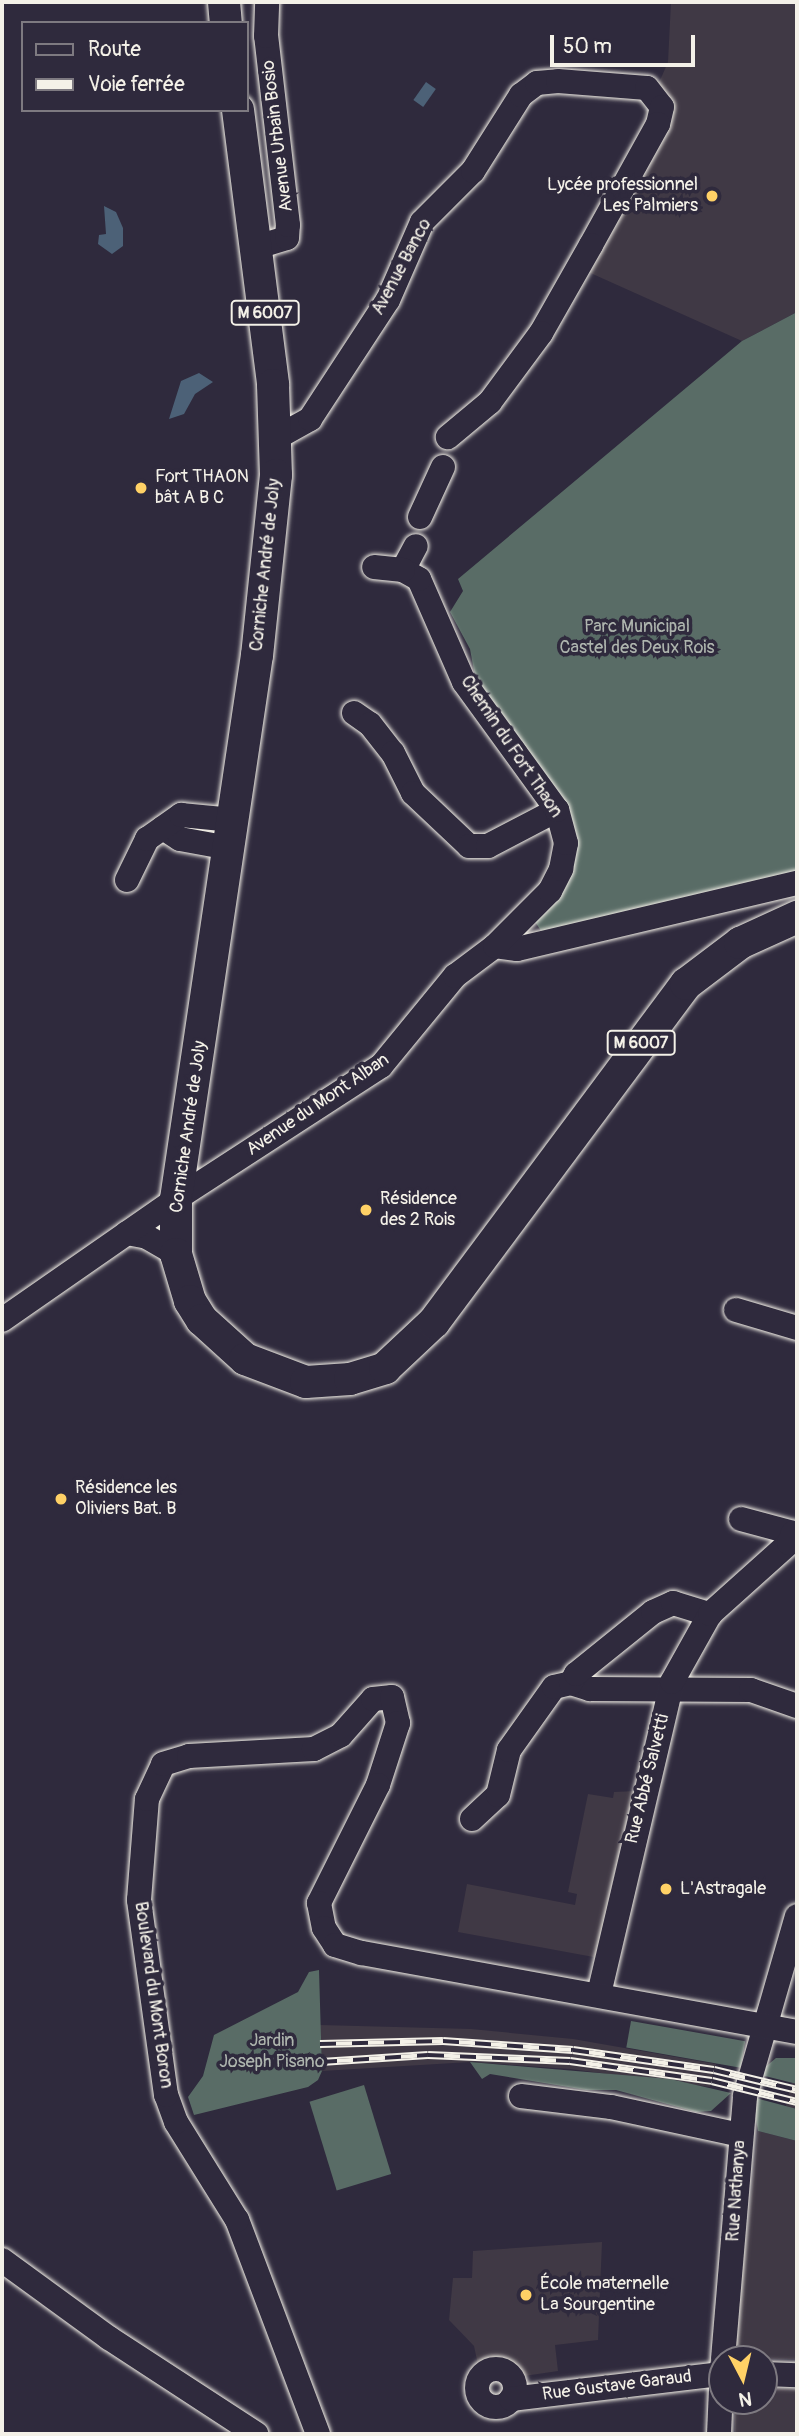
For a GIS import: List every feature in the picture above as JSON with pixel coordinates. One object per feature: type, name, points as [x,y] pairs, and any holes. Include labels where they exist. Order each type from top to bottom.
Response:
[{"type":"main road","points":[[224,2],[226,21]]},
{"type":"main road","name":"Corniche André de Joly","points":[[237,112],[257,247],[275,438],[275,511],[231,834],[176,1199],[176,1254],[190,1301],[202,1320],[245,1359],[306,1382],[351,1379],[385,1368],[434,1322],[686,984],[740,943],[797,917]]},
{"type":"street","name":"Avenue Urbain Bosio","points":[[257,247],[287,238],[288,225],[266,36],[267,2]]},
{"type":"street","name":"Avenue Banco","points":[[275,438],[310,419],[388,300],[422,222],[473,171],[521,95],[537,83],[558,81],[647,88],[662,107],[659,124],[579,267],[541,333],[490,402],[452,429],[448,437]]},
{"type":"street","points":[[420,517],[443,467]]},
{"type":"street","points":[[374,567],[403,570],[416,546]]},
{"type":"street","name":"Chemin du Fort Thaon","points":[[403,570],[419,579],[429,596],[464,682],[557,810],[566,843],[561,869],[550,891],[495,946]]},
{"type":"street","points":[[354,713],[370,724],[393,753],[413,793],[469,846],[488,846],[557,810]]},
{"type":"street","points":[[127,880],[147,839],[181,815],[231,834]]},
{"type":"street","points":[[495,946],[517,949],[797,883]]},
{"type":"street","name":"Avenue du Mont Alban","points":[[2,1320],[176,1199],[381,1066],[455,976],[495,946]]},
{"type":"street","points":[[127,1233],[147,1237],[176,1254]]},
{"type":"street","points":[[736,1310],[797,1328]]},
{"type":"street","points":[[741,1519],[795,1534]]},
{"type":"street","points":[[472,1819],[498,1795],[509,1750],[554,1687],[571,1683],[590,1689],[670,1691],[710,1614],[795,1534]]},
{"type":"street","points":[[571,1683],[576,1674],[653,1612],[673,1603],[710,1614]]},
{"type":"street","name":"Rue Abbé Salvetti","points":[[599,1994],[670,1691],[751,1690],[797,1706]]},
{"type":"street","name":"Boulevard du Mont Boron","points":[[318,2434],[237,2220],[176,2122],[166,2095],[139,1900],[147,1799],[156,1773],[163,1764],[189,1756],[296,1754],[314,1749],[341,1735],[373,1699],[392,1697],[398,1724],[379,1785],[319,1903],[328,1937],[353,1952],[599,1994],[797,2032]]},
{"type":"street","name":"Rue Nathanya","points":[[724,2345],[746,2096],[797,1916]]},
{"type":"street","points":[[521,2096],[611,2107],[741,2135]]},
{"type":"street","points":[[2,2260],[109,2339],[256,2434]]},
{"type":"street","points":[[778,2374],[797,2375]]},
{"type":"street","name":"Rue Gustave Garaud","points":[[511,2399],[708,2376]]},
{"type":"street","points":[[719,2434],[720,2415]]},
{"type":"shaded area","name":"Lycée professionnel Les Palmiers","points":[[671,2],[797,2],[797,312],[742,341],[586,271],[672,107],[658,85],[668,62]]},
{"type":"shaded area","points":[[636,1791],[599,1958],[458,1932],[467,1884],[575,1905],[577,1894],[568,1892],[588,1794],[613,1798],[614,1792]]},
{"type":"shaded area","points":[[320,2025],[471,2029],[573,2039],[716,2064],[710,2087],[570,2069],[470,2062],[322,2071]]},
{"type":"shaded area","points":[[792,2082],[797,2084],[797,2109],[786,2106]]},
{"type":"shaded area","points":[[758,2131],[797,2141],[797,2359],[778,2359],[778,2345],[734,2345]]},
{"type":"shaded area","name":"École maternelle La Sourgentine","points":[[602,2242],[598,2340],[555,2345],[558,2371],[524,2376],[507,2361],[478,2365],[474,2346],[449,2320],[453,2278],[472,2278],[473,2251]]},
{"type":"shaded area","points":[[778,2388],[797,2389],[797,2434],[735,2434],[735,2415],[778,2415]]},
{"type":"green space","name":"Parc Municipal Castel des Deux Rois","points":[[797,312],[797,872],[543,934],[534,920],[572,858],[477,687],[470,649],[450,612],[463,591],[458,579],[742,341]]},
{"type":"green space","name":"Jardin Joseph Pisano","points":[[319,1970],[322,2071],[318,2080],[308,2087],[194,2115],[188,2097],[203,2076],[214,2035],[298,1992],[309,1972]]},
{"type":"green space","points":[[631,2021],[745,2041],[741,2068],[626,2048]]},
{"type":"green space","points":[[776,2058],[797,2058],[797,2084],[757,2074]]},
{"type":"green space","points":[[470,2062],[670,2079],[731,2093],[711,2111],[696,2112],[616,2090],[586,2090],[490,2074],[482,2079]]},
{"type":"green space","points":[[364,2085],[391,2174],[337,2191],[309,2102]]},
{"type":"green space","points":[[752,2097],[797,2109],[797,2141],[758,2131]]},
{"type":"water","points":[[426,82],[436,89],[423,107],[413,100]]},
{"type":"water","points":[[104,206],[116,212],[123,228],[123,246],[112,254],[98,244],[99,235],[106,234]]},
{"type":"water","points":[[199,373],[213,382],[195,394],[184,414],[169,419],[181,381]]},
{"type":"railway","points":[[320,2044],[443,2041],[573,2050],[714,2070],[797,2090]]},
{"type":"railway","points":[[321,2062],[428,2055],[570,2061],[712,2081],[797,2102]]},
{"type":"place","name":"Lycée professionnel Les Palmiers","points":[[712,196]]},
{"type":"place","name":"Fort THAON bât A B C","points":[[141,488]]},
{"type":"place","name":"Résidence des 2 Rois","points":[[366,1210]]},
{"type":"place","name":"Résidence les Oliviers Bat. B","points":[[61,1499]]},
{"type":"place","name":"L'Astragale","points":[[666,1889]]},
{"type":"place","name":"École maternelle La Sourgentine","points":[[526,2295]]}]
